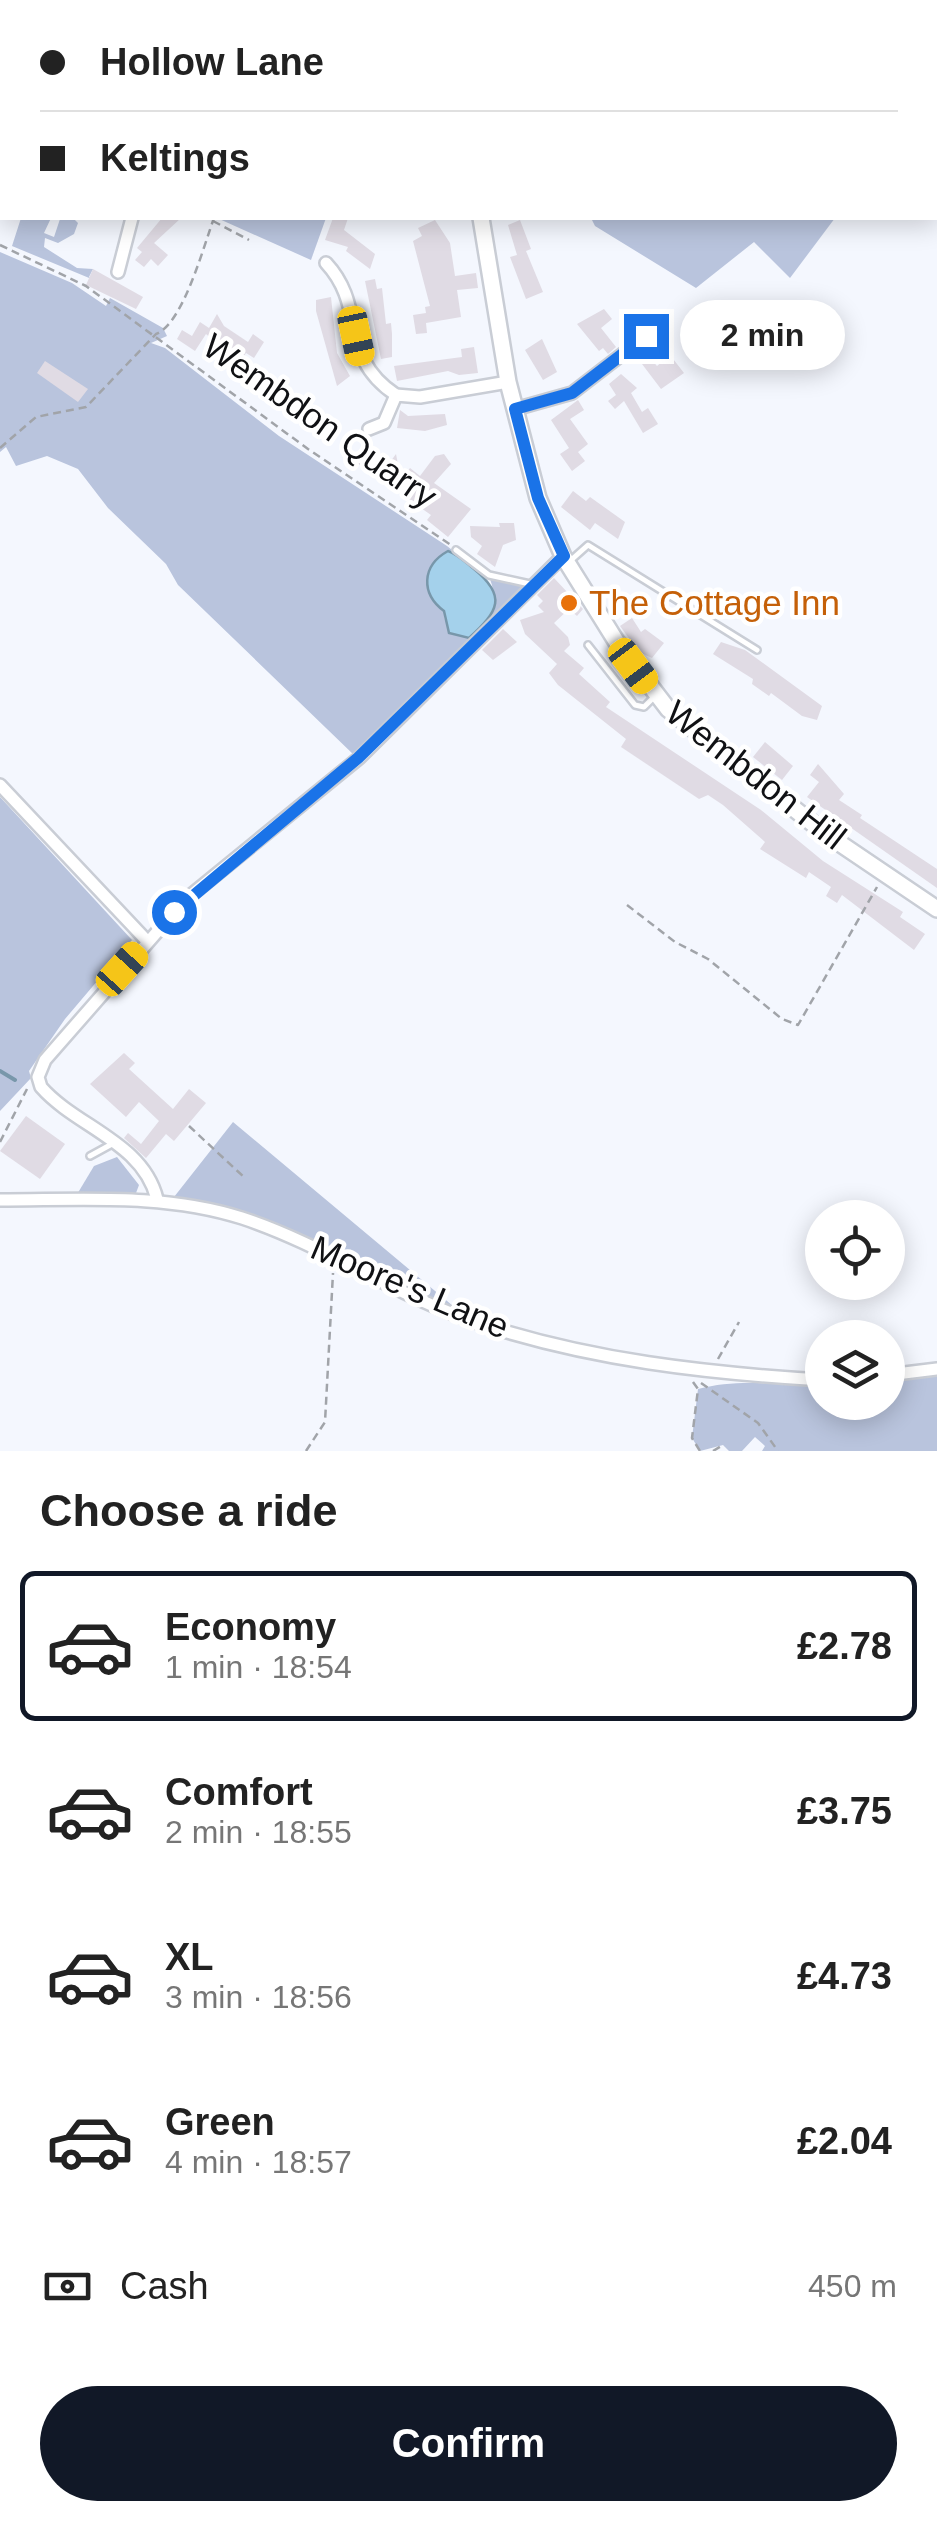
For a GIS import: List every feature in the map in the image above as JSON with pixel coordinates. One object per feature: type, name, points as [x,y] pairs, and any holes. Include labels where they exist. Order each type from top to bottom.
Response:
[{"type":"main road","name":"Wembdon Hill","points":[[481,220],[508,382],[538,498],[566,560],[655,696],[826,834],[937,909]]},
{"type":"street","points":[[118,272],[131,220]]},
{"type":"street","points":[[326,263],[346,293],[360,360],[371,376],[396,395],[420,397],[508,382]]},
{"type":"street","points":[[515,409],[572,393],[648,335]]},
{"type":"street","points":[[369,429],[384,424],[396,395]]},
{"type":"street","points":[[156,1199],[145,1173],[115,1143],[48,1094],[38,1077],[45,1060],[147,940],[207,881],[348,768],[533,585],[566,560]]},
{"type":"street","points":[[0,785],[147,940]]},
{"type":"street","name":"Moore's Lane","points":[[0,1200],[156,1199],[238,1217],[473,1321],[543,1341],[692,1372],[805,1379]]},
{"type":"street","points":[[905,1372],[937,1369]]},
{"type":"lane","points":[[566,560],[588,545],[757,650]]},
{"type":"lane","points":[[456,550],[490,575],[533,585]]},
{"type":"lane","points":[[588,645],[635,705],[644,706],[655,696]]},
{"type":"lane","points":[[90,1156],[115,1143]]},
{"type":"path","points":[[0,448],[36,417],[86,407],[156,334],[165,330],[179,309],[213,220]]},
{"type":"path","points":[[215,220],[249,240]]},
{"type":"path","name":"Wembdon Quarry","points":[[0,246],[64,274],[156,334],[159,341],[308,449],[456,550]]},
{"type":"path","points":[[627,905],[675,942],[708,959],[782,1019],[798,1024],[885,873]]},
{"type":"path","points":[[0,1142],[29,1085],[38,1077]]},
{"type":"path","points":[[189,1126],[246,1179]]},
{"type":"path","points":[[306,1451],[325,1422],[337,1258]]},
{"type":"path","points":[[710,1374],[739,1322]]},
{"type":"path","points":[[692,1372],[698,1389],[692,1438],[700,1451]]},
{"type":"path","points":[[692,1372],[703,1387],[758,1424],[778,1451]]},
{"type":"path","points":[[713,1451],[723,1445]]},
{"type":"shaded area","points":[[20,220],[50,220],[44,233],[54,237],[60,220],[75,220],[78,223],[74,234],[58,243],[45,238],[44,247],[77,268],[93,269],[89,277],[94,280],[12,246]]},
{"type":"shaded area","points":[[221,220],[325,220],[311,260]]},
{"type":"shaded area","points":[[592,220],[834,220],[790,278],[754,242],[696,288],[595,226]]},
{"type":"shaded area","points":[[0,252],[72,283],[106,306],[110,298],[163,328],[167,336],[151,343],[165,348],[279,436],[461,557],[448,551],[433,564],[428,581],[445,620],[469,638],[491,612],[494,597],[490,579],[524,586],[355,756],[178,585],[166,564],[108,508],[78,469],[47,456],[16,466],[6,447],[0,452]]},
{"type":"shaded area","points":[[448,551],[484,579],[495,596],[487,620],[469,638],[449,633],[444,611],[428,588],[433,564]]},
{"type":"shaded area","points":[[0,797],[132,940],[65,1019],[29,1071],[31,1078],[0,1111]]},
{"type":"shaded area","points":[[233,1122],[459,1311],[346,1259],[174,1197]]},
{"type":"shaded area","points":[[117,1157],[139,1185],[136,1193],[76,1196],[94,1166]]},
{"type":"shaded area","points":[[937,1374],[937,1451],[762,1451],[765,1446],[755,1437],[742,1451],[729,1451],[723,1445],[700,1451],[692,1438],[698,1389],[744,1383],[805,1386],[805,1420],[905,1420],[905,1379]]},
{"type":"building","points":[[160,220],[179,220],[154,243],[168,255],[158,266],[151,259],[144,267],[135,260],[142,252],[137,248]]},
{"type":"building","points":[[332,220],[347,220],[344,230],[375,254],[370,269],[346,251],[348,247],[325,240]]},
{"type":"building","points":[[435,220],[450,243],[455,276],[476,273],[478,288],[457,290],[461,317],[426,323],[427,333],[416,334],[413,315],[426,313],[425,307],[430,306],[413,241],[422,236],[418,228]]},
{"type":"building","points":[[520,220],[531,249],[526,251],[543,292],[526,299],[510,257],[517,255],[508,225]]},
{"type":"building","points":[[93,269],[143,297],[136,309],[86,285]]},
{"type":"building","points":[[375,279],[377,289],[382,288],[386,324],[391,323],[392,334],[392,357],[381,359],[365,281]]},
{"type":"building","points":[[331,297],[337,353],[350,376],[337,386],[316,311],[316,300]]},
{"type":"building","points":[[604,309],[612,319],[601,328],[616,347],[608,354],[603,348],[599,351],[577,324]]},
{"type":"building","points":[[217,314],[224,326],[248,342],[253,334],[264,342],[254,358],[246,353],[243,358],[223,349],[206,334],[195,351],[177,339],[182,330],[192,336],[200,322],[209,328]]},
{"type":"building","points":[[700,319],[717,335],[704,348],[709,353],[700,361],[681,339]]},
{"type":"building","points":[[542,339],[557,372],[543,380],[525,350]]},
{"type":"building","points":[[474,347],[478,373],[459,375],[448,371],[397,381],[394,366],[462,357],[461,349]]},
{"type":"building","points":[[670,355],[684,373],[661,389],[642,364],[650,358],[657,366]]},
{"type":"building","points":[[45,361],[88,389],[78,402],[37,373]]},
{"type":"building","points":[[621,374],[637,388],[631,393],[642,412],[648,408],[658,424],[643,433],[624,401],[615,409],[608,401],[616,395],[609,384]]},
{"type":"building","points":[[578,400],[584,410],[570,419],[588,444],[578,452],[585,461],[572,471],[560,454],[569,448],[551,420]]},
{"type":"building","points":[[400,410],[408,416],[445,414],[447,425],[425,431],[397,428]]},
{"type":"building","points":[[364,454],[388,465],[396,454],[401,480],[410,468],[420,476],[435,456],[444,454],[451,464],[434,483],[471,509],[448,537],[427,520],[431,515],[357,463]]},
{"type":"building","points":[[573,491],[586,501],[590,497],[625,522],[618,539],[595,523],[590,530],[561,507]]},
{"type":"building","points":[[499,523],[514,523],[516,540],[503,545],[495,567],[477,554],[482,546],[471,537],[470,526],[500,527]]},
{"type":"building","points":[[554,578],[583,609],[577,616],[569,609],[554,623],[568,637],[570,645],[564,651],[584,668],[579,674],[610,702],[606,707],[761,810],[823,861],[903,912],[900,917],[925,934],[914,950],[842,895],[837,903],[826,896],[831,887],[809,872],[806,878],[760,849],[765,842],[723,805],[708,795],[699,799],[621,747],[626,739],[558,685],[549,673],[557,664],[525,634],[520,620],[544,612],[538,606],[543,601],[537,595]]},
{"type":"building","points":[[632,618],[641,632],[645,629],[664,643],[652,658],[639,652],[620,626]]},
{"type":"building","points":[[503,629],[517,642],[493,660],[482,650]]},
{"type":"building","points":[[721,642],[745,650],[822,706],[817,720],[802,716],[771,693],[769,696],[752,684],[753,679],[713,654]]},
{"type":"building","points":[[765,742],[793,766],[782,780],[753,757]]},
{"type":"building","points":[[818,764],[844,794],[839,800],[937,869],[937,888],[807,797],[819,782],[810,775]]},
{"type":"building","points":[[124,1053],[135,1063],[129,1069],[173,1109],[189,1089],[206,1103],[174,1141],[166,1134],[146,1158],[124,1138],[128,1133],[141,1144],[159,1121],[139,1102],[126,1117],[90,1084]]},
{"type":"building","points":[[26,1116],[65,1144],[40,1179],[0,1151]]},
{"type":"waterway","points":[[0,1071],[15,1080]]},
{"type":"place","name":"The Cottage Inn","points":[[569,603]]},
{"type":"route","points":[[174,912],[358,758],[564,556],[538,498],[515,409],[572,393],[646,336]]}]
